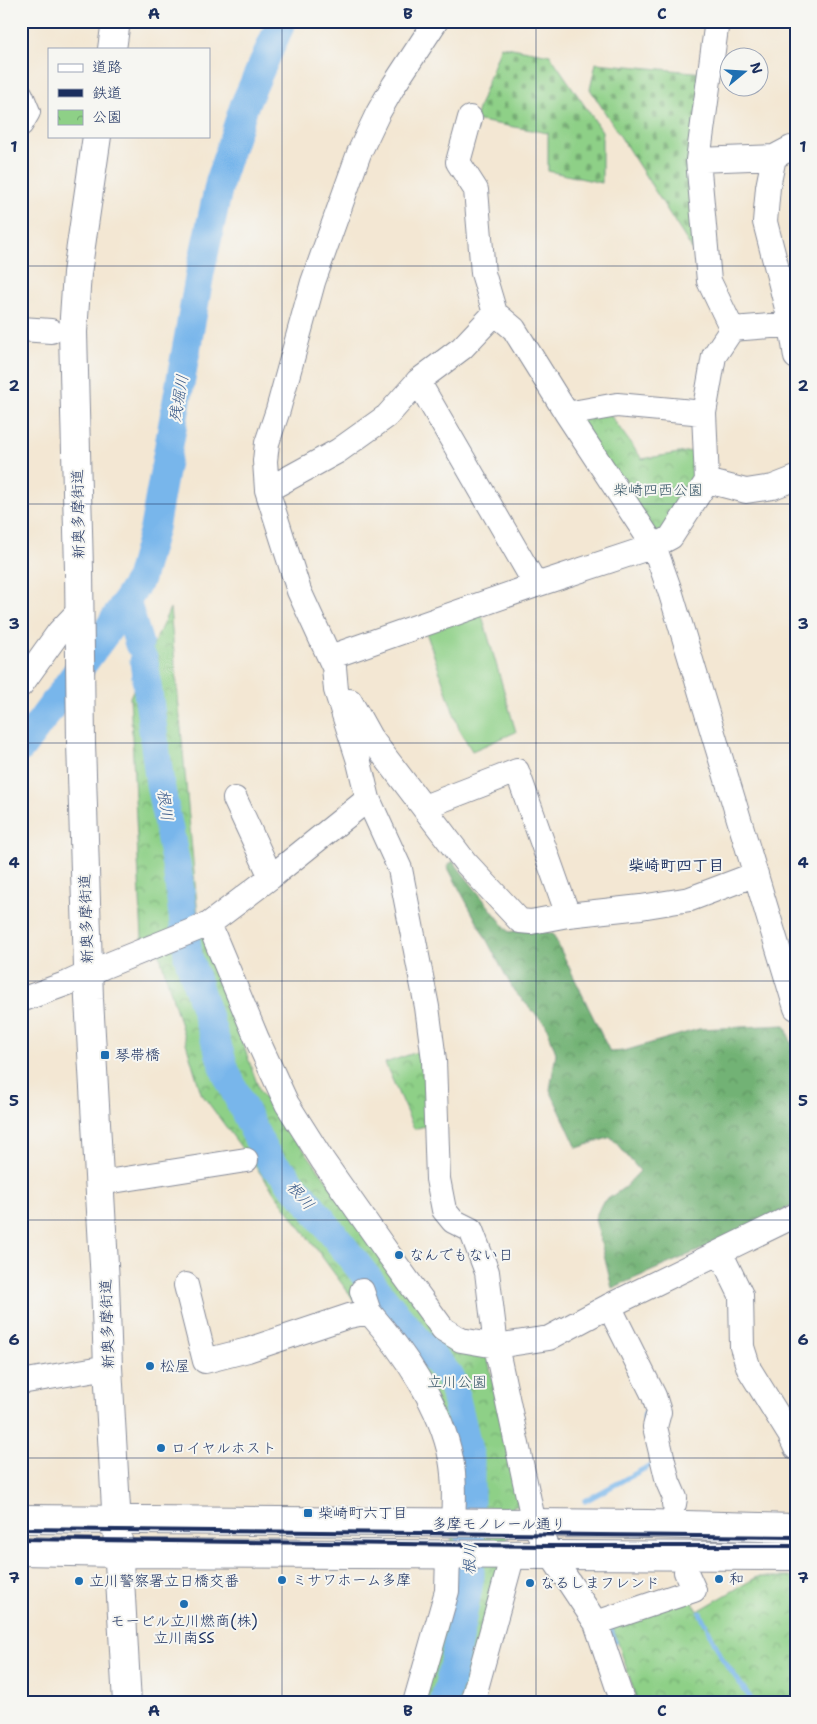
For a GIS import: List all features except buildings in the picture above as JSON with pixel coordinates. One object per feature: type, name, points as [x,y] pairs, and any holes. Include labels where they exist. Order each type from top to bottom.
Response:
[{"type":"main road","points":[[112,48],[116,21]]},
{"type":"main road","name":"新奥多摩街道","points":[[97,138],[77,273],[74,332],[81,743],[88,974],[127,1703]]},
{"type":"main road","name":"多摩モノレール通り","points":[[21,1520],[648,1524],[796,1528]]},
{"type":"main road","name":"多摩モノレール通り","points":[[21,1551],[796,1556]]},
{"type":"street","points":[[436,21],[378,113],[359,153],[312,282],[280,404],[267,443],[265,461],[267,490],[299,591],[350,702],[370,737],[466,862],[520,921],[531,922],[568,914],[642,907],[690,899],[756,874]]},
{"type":"street","points":[[717,21],[698,160],[709,281],[732,329]]},
{"type":"street","points":[[21,95],[28,112],[21,124]]},
{"type":"street","points":[[470,118],[458,162],[476,190],[483,274],[495,313],[514,329],[567,414],[654,546],[671,594],[796,1008]]},
{"type":"street","points":[[698,160],[774,157],[791,148],[796,148]]},
{"type":"street","points":[[774,157],[768,187],[765,222],[793,324],[796,357]]},
{"type":"street","points":[[267,490],[338,451],[387,416],[418,381],[462,348],[495,313]]},
{"type":"street","points":[[732,329],[793,324]]},
{"type":"street","points":[[21,329],[51,331]]},
{"type":"street","points":[[332,662],[536,585],[654,546],[671,537],[707,481],[704,413],[714,356],[732,329]]},
{"type":"street","points":[[418,381],[536,585]]},
{"type":"street","points":[[567,414],[617,405],[704,413]]},
{"type":"street","points":[[707,481],[746,491],[773,487],[796,478]]},
{"type":"street","points":[[21,685],[58,632],[80,610]]},
{"type":"street","points":[[332,662],[336,690],[358,758],[368,799],[400,869],[427,1007],[434,1070],[438,1179],[444,1210],[452,1220],[471,1230],[487,1272],[522,1524],[551,1555],[596,1623],[623,1703]]},
{"type":"street","points":[[424,807],[517,771],[568,914]]},
{"type":"street","points":[[235,799],[271,877]]},
{"type":"street","points":[[21,1000],[209,924],[368,799]]},
{"type":"street","points":[[209,924],[257,1039],[287,1104],[323,1161],[387,1252],[444,1329],[461,1340],[496,1346],[549,1338],[796,1215]]},
{"type":"street","points":[[100,1183],[246,1160]]},
{"type":"street","points":[[720,1252],[741,1295],[742,1347],[749,1368],[794,1439]]},
{"type":"street","points":[[186,1285],[205,1361],[248,1350],[349,1316],[366,1302],[416,1375],[443,1428],[451,1459],[454,1488],[454,1524]]},
{"type":"street","points":[[610,1306],[657,1404],[659,1412],[655,1427],[668,1482],[675,1498],[674,1504]]},
{"type":"street","points":[[21,1382],[108,1367]]},
{"type":"street","points":[[415,1703],[447,1592],[451,1554]]},
{"type":"street","points":[[472,1703],[510,1554]]},
{"type":"street","points":[[596,1623],[694,1590],[686,1572]]},
{"type":"green space","points":[[501,46],[550,55],[602,131],[602,183],[548,171],[548,133],[474,120]]},
{"type":"green space","points":[[596,63],[704,73],[701,263],[590,89]]},
{"type":"green space","name":"柴崎四西公園","points":[[608,412],[642,459],[704,449],[706,477],[669,534],[652,539],[574,422]]},
{"type":"green space","name":"立川公園","points":[[170,608],[198,916],[260,1092],[442,1332],[488,1359],[519,1506],[514,1505],[473,1703],[419,1703],[453,1579],[447,1426],[201,1093],[154,936],[142,939],[130,697]]},
{"type":"green space","points":[[481,612],[516,732],[472,751],[459,729],[425,629]]},
{"type":"green space","points":[[453,861],[509,932],[534,928],[553,934],[610,1052],[624,1051],[699,1029],[785,1025],[796,1056],[796,1204],[728,1238],[612,1288],[595,1218],[602,1203],[625,1187],[640,1171],[611,1137],[577,1148],[550,1090],[556,1053],[546,1025],[514,991],[447,866]]},
{"type":"green space","points":[[423,1050],[429,1125],[414,1129],[385,1063]]},
{"type":"green space","points":[[757,1577],[796,1577],[796,1703],[638,1703],[611,1622],[690,1596],[698,1611]]},
{"type":"waterway","name":"残堀川","points":[[21,748],[107,631],[140,579],[154,528],[200,273],[221,176],[244,106],[282,21]]},
{"type":"waterway","name":"根川","points":[[126,601],[139,644]]},
{"type":"waterway","name":"根川","points":[[144,661],[160,784],[178,875],[188,956],[226,1073],[263,1149],[274,1166],[285,1174],[291,1184],[302,1194],[397,1316],[451,1378],[470,1458],[470,1576],[451,1677],[444,1703]]},
{"type":"waterway","points":[[646,1425],[644,1417],[648,1405]]},
{"type":"waterway","points":[[585,1501],[653,1464],[652,1458]]},
{"type":"waterway","points":[[700,1613],[706,1625]]},
{"type":"waterway","points":[[609,1624],[615,1642]]},
{"type":"waterway","points":[[708,1629],[722,1658],[754,1703]]},
{"type":"railway","points":[[21,1529],[796,1537]]},
{"type":"railway","points":[[21,1539],[547,1546],[796,1546]]},
{"type":"place","name":"琴帯橋","points":[[105,1055]]},
{"type":"place","name":"なんでもない日","points":[[399,1255]]},
{"type":"place","name":"松屋","points":[[150,1366]]},
{"type":"place","name":"ロイヤルホスト","points":[[161,1448]]},
{"type":"place","name":"柴崎町六丁目","points":[[308,1513]]},
{"type":"place","name":"和","points":[[719,1579]]},
{"type":"place","name":"ミサワホーム多摩","points":[[282,1580]]},
{"type":"place","name":"立川警察署立日橋交番","points":[[79,1581]]},
{"type":"place","name":"なるしまフレンド","points":[[530,1583]]},
{"type":"place","name":"モービル立川燃商(株) 立川南SS","points":[[184,1604]]},
{"type":"district","name":"柴崎町四丁目","points":[[676,865]]}]
